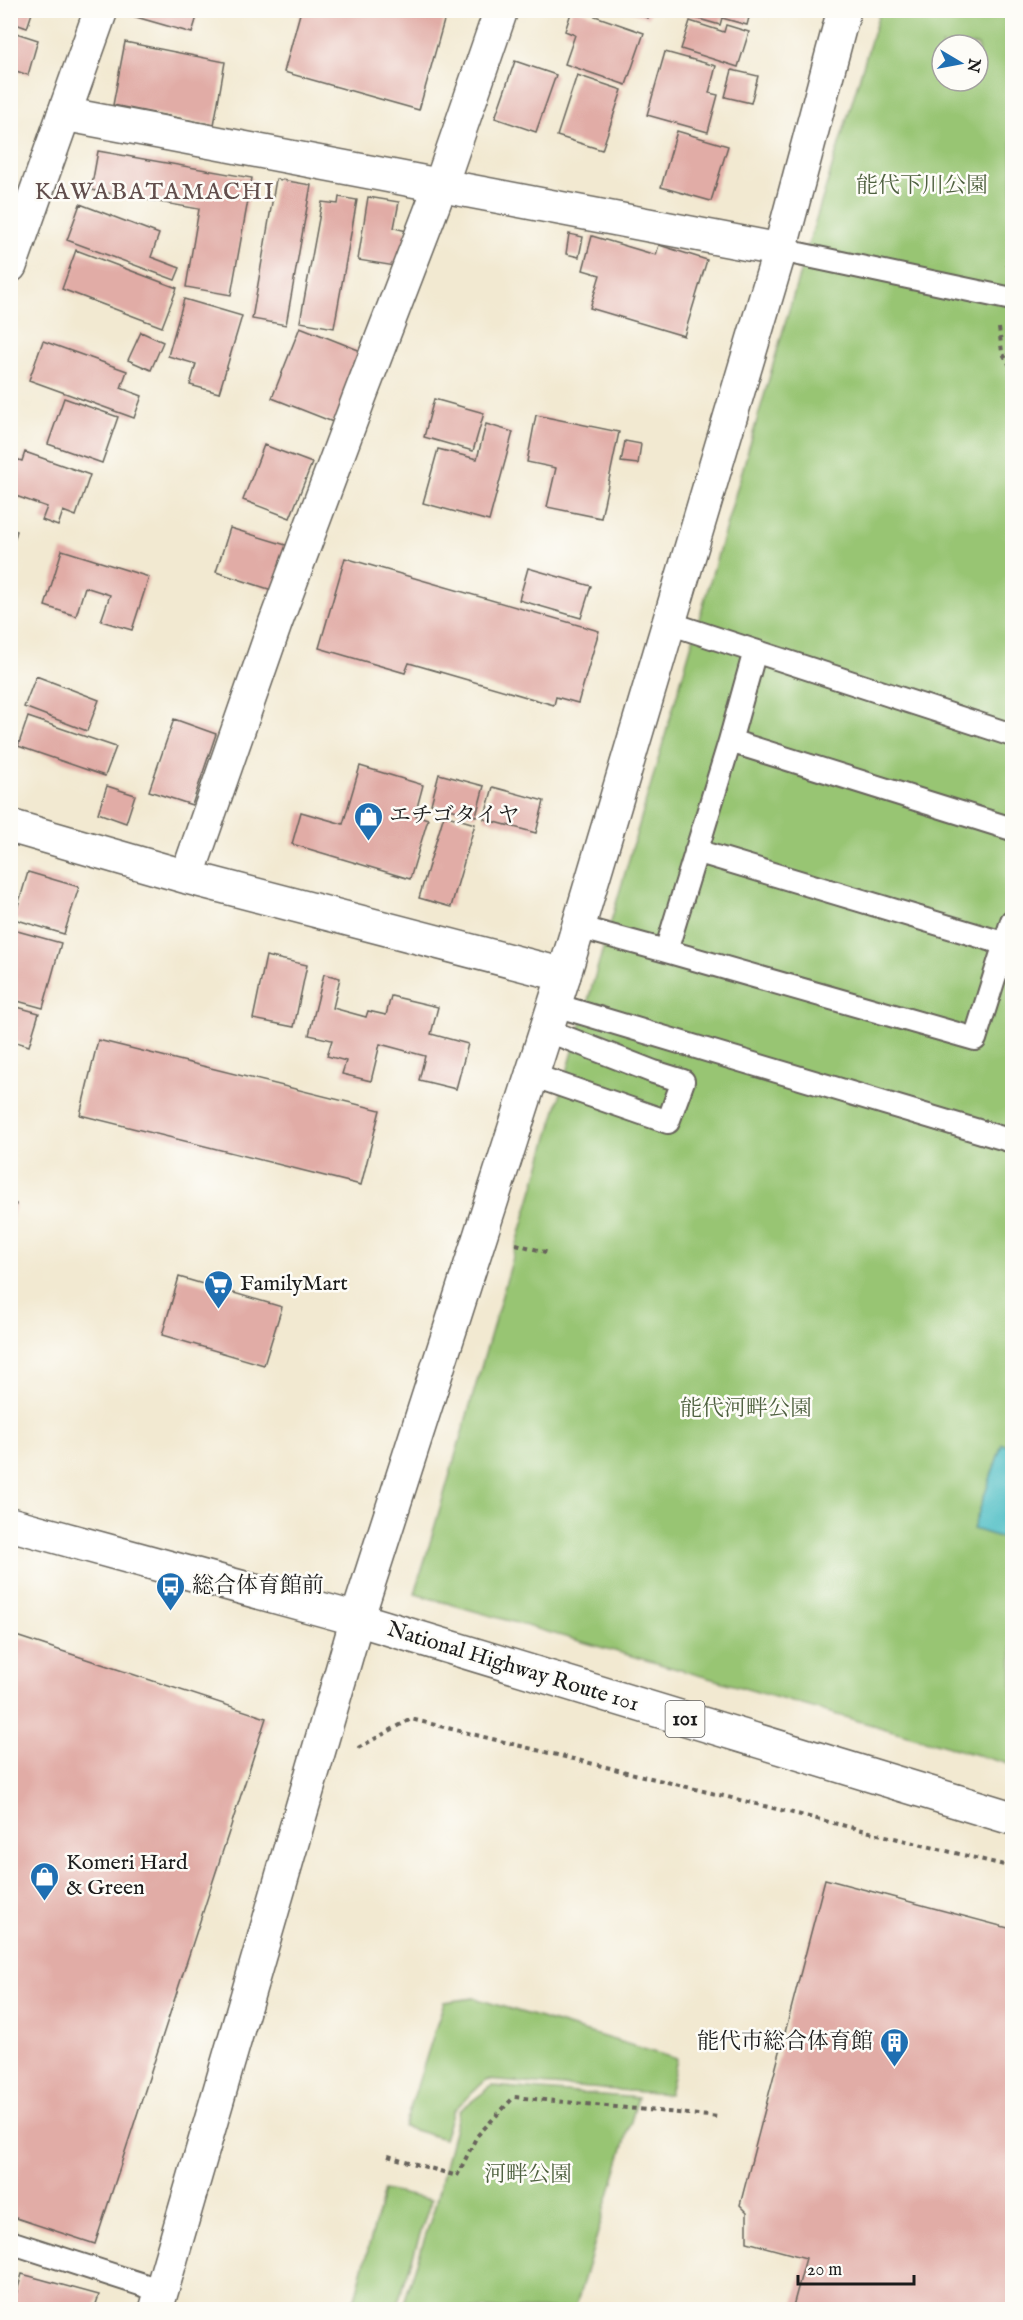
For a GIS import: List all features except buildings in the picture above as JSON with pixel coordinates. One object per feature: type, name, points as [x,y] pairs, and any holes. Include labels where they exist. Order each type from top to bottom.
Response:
[{"type":"main road","points":[[10,266],[102,10]]},
{"type":"main road","points":[[187,877],[279,613],[440,187],[501,10]]},
{"type":"main road","points":[[159,2300],[357,1619],[555,1003],[669,623],[780,250],[844,10]]},
{"type":"main road","points":[[64,114],[780,250]]},
{"type":"main road","points":[[10,826],[187,877],[555,1003]]},
{"type":"main road","name":"National Highway Route 101","points":[[10,1524],[357,1619],[1012,1818]]},
{"type":"lane","points":[[780,250],[1012,299]]},
{"type":"lane","points":[[669,623],[1012,735]]},
{"type":"lane","points":[[666,951],[755,651]]},
{"type":"lane","points":[[729,741],[1012,829]]},
{"type":"lane","points":[[696,851],[1006,944]]},
{"type":"lane","points":[[578,927],[975,1039],[1012,921]]},
{"type":"lane","points":[[532,1075],[668,1122],[683,1081],[654,1072],[555,1003]]},
{"type":"lane","points":[[555,1003],[1012,1139]]},
{"type":"lane","points":[[10,2242],[159,2300]]},
{"type":"path","points":[[357,1748],[411,1719],[1012,1867]]},
{"type":"path","points":[[388,2156],[457,2176],[477,2136],[514,2097],[719,2117]]},
{"type":"green space","name":"能代河畔公園","points":[[880,11],[1012,11],[1012,1765],[415,1594],[805,255]]},
{"type":"green space","points":[[474,1998],[677,2059],[669,2094],[486,2080],[453,2111],[444,2139],[404,2127],[444,2002]]},
{"type":"green space","name":"河畔公園","points":[[492,2086],[638,2098],[575,2309],[402,2309],[435,2206],[459,2111]]},
{"type":"green space","points":[[384,2190],[431,2200],[396,2309],[352,2309]]},
{"type":"water","points":[[1002,1444],[1012,1447],[1012,1541],[973,1529]]},
{"type":"place","name":"エチゴタイヤ","points":[[368,842]]},
{"type":"place","name":"FamilyMart","points":[[219,1310]]},
{"type":"place","name":"総合体育館前","points":[[171,1612]]},
{"type":"place","name":"Komeri Hard & Green","points":[[45,1902]]},
{"type":"place","name":"能代市総合体育館","points":[[894,2068]]},
{"type":"district","name":"KAWABATAMACHI","points":[[155,192]]},
{"type":"park label","name":"能代下川公園","points":[[922,186]]}]
